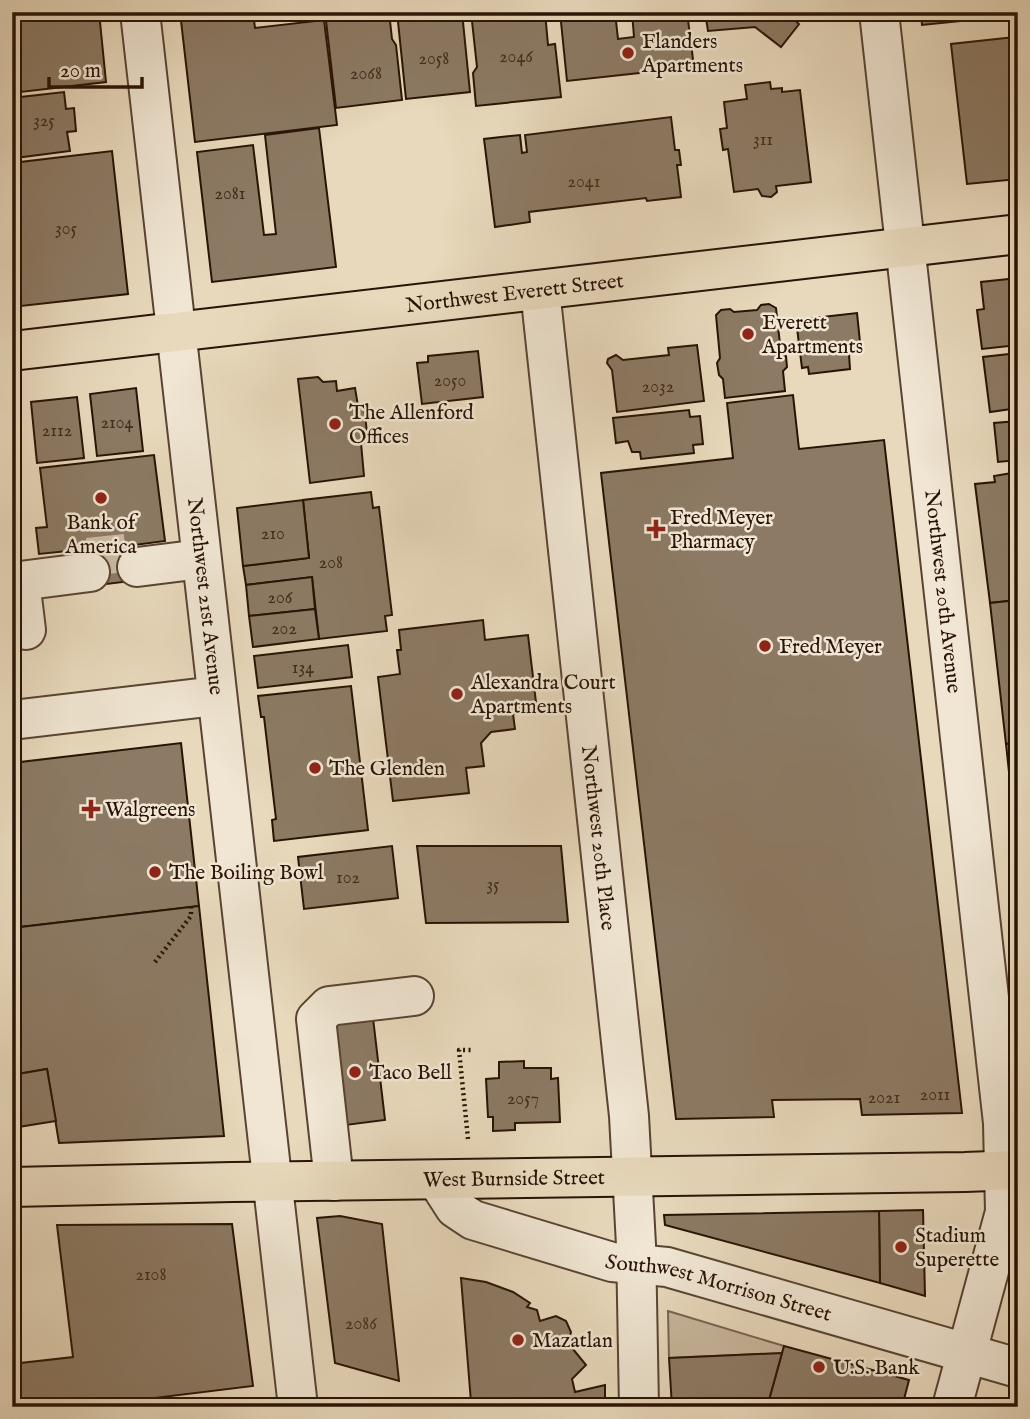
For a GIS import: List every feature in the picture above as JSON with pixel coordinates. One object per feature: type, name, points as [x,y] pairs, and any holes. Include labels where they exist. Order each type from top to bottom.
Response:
[{"type":"main road","name":"Northwest Everett Street","points":[[12,351],[1018,234]]},
{"type":"main road","name":"West Burnside Street","points":[[12,1187],[1011,1170]]},
{"type":"street","name":"Northwest 21st Avenue","points":[[140,12],[298,1407]]},
{"type":"street","name":"Northwest 20th Avenue","points":[[879,12],[1003,1123],[1011,1170],[1005,1212],[952,1407]]},
{"type":"street","name":"Northwest 20th Place","points":[[540,290],[628,1104],[636,1265],[639,1407]]},
{"type":"street","points":[[136,559],[200,552]]},
{"type":"street","points":[[26,630],[20,581],[89,565]]},
{"type":"street","points":[[12,720],[216,696]]},
{"type":"street","points":[[334,1181],[316,1019],[329,1006],[414,996]]},
{"type":"street","name":"Southwest Morrison Street","points":[[437,1180],[455,1208],[473,1220],[612,1262],[667,1267],[1018,1368]]},
{"type":"path","points":[[155,962],[191,916],[191,907]]},
{"type":"path","points":[[468,1139],[459,1050],[474,1050]]},
{"type":"shaded area","points":[[668,1311],[784,1346],[782,1353],[669,1358]]},
{"type":"building","points":[[99,12],[106,82],[12,93],[12,15]]},
{"type":"building","points":[[180,12],[253,12],[255,28],[324,20],[337,125],[195,142]]},
{"type":"building","points":[[325,12],[389,12],[392,39],[396,45],[402,100],[336,108]]},
{"type":"building","points":[[397,12],[462,12],[470,92],[406,99]]},
{"type":"building","points":[[471,12],[545,12],[548,45],[555,44],[561,97],[476,106],[473,73],[477,67]]},
{"type":"building","name":"Flanders Apartments","points":[[560,12],[615,12],[618,39],[634,37],[632,12],[687,12],[694,67],[567,81]]},
{"type":"building","points":[[705,12],[786,12],[799,24],[781,47],[755,27],[708,31]]},
{"type":"building","points":[[921,12],[999,12],[1000,17],[922,25]]},
{"type":"building","points":[[1018,37],[1018,179],[967,184],[951,44]]},
{"type":"building","points":[[770,82],[771,89],[782,88],[782,92],[800,90],[811,182],[776,186],[777,192],[771,197],[762,196],[758,189],[734,192],[728,149],[723,150],[720,129],[727,128],[724,102],[747,99],[745,85]]},
{"type":"building","points":[[64,92],[66,109],[74,108],[76,131],[67,132],[70,151],[15,158],[12,98]]},
{"type":"building","points":[[671,117],[675,150],[679,150],[681,165],[677,165],[681,197],[647,201],[646,198],[529,212],[530,222],[495,227],[484,139],[520,135],[522,153],[527,152],[525,135]]},
{"type":"building","points":[[319,128],[336,267],[212,282],[197,152],[253,145],[264,235],[276,234],[265,135]]},
{"type":"building","points":[[112,151],[128,294],[12,307],[12,163]]},
{"type":"building","points":[[1018,278],[1018,345],[982,349],[977,310],[984,309],[981,282]]},
{"type":"building","name":"Everett Apartments","points":[[769,304],[776,308],[781,353],[786,356],[787,367],[783,371],[785,391],[725,398],[723,379],[719,375],[717,363],[720,358],[716,315],[721,310],[757,310],[761,305]]},
{"type":"building","points":[[857,313],[861,352],[849,354],[850,369],[809,374],[808,367],[802,368],[796,320]]},
{"type":"building","points":[[697,345],[704,401],[617,412],[612,370],[607,363],[608,359],[616,355],[623,360],[669,355],[668,348]]},
{"type":"building","points":[[478,351],[483,397],[422,404],[417,363],[428,362],[428,356]]},
{"type":"building","points":[[1018,353],[1018,408],[990,412],[983,357]]},
{"type":"building","name":"The Allenford Offices","points":[[318,377],[323,382],[336,381],[337,391],[355,388],[358,406],[364,406],[368,442],[361,443],[364,476],[310,483],[298,379]]},
{"type":"building","points":[[136,388],[143,451],[97,456],[90,394]]},
{"type":"building","name":"Fred Meyer","points":[[793,395],[799,449],[884,440],[962,1113],[862,1115],[860,1099],[772,1100],[774,1117],[676,1119],[601,473],[733,458],[727,403]]},
{"type":"building","points":[[77,397],[84,458],[37,463],[31,402]]},
{"type":"building","points":[[12,405],[21,479],[12,480]]},
{"type":"building","points":[[689,410],[690,417],[700,416],[703,444],[693,445],[694,453],[641,459],[640,452],[632,452],[628,441],[616,443],[613,418]]},
{"type":"building","points":[[1018,421],[1018,460],[998,462],[994,423]]},
{"type":"building","name":"Bank of America","points":[[154,455],[165,541],[134,545],[139,580],[91,586],[87,549],[39,554],[36,528],[47,527],[40,468]]},
{"type":"building","points":[[1012,473],[1013,479],[1018,478],[1018,600],[990,603],[975,484],[995,482],[994,476]]},
{"type":"building","points":[[371,492],[373,508],[379,507],[392,615],[385,616],[387,631],[319,639],[312,577],[246,585],[243,566],[309,558],[303,500]]},
{"type":"building","points":[[303,500],[309,558],[243,566],[237,508]]},
{"type":"building","points":[[312,577],[315,609],[249,616],[246,585]]},
{"type":"building","points":[[1018,600],[1018,743],[1006,744],[990,603]]},
{"type":"building","points":[[315,609],[319,639],[253,647],[249,616]]},
{"type":"building","name":"Alexandra Court Apartments","points":[[483,620],[485,640],[528,635],[537,711],[513,714],[515,729],[491,732],[481,743],[484,766],[466,768],[469,793],[393,801],[378,677],[400,674],[397,650],[401,650],[399,630]]},
{"type":"building","points":[[348,645],[352,677],[258,688],[254,656]]},
{"type":"building","name":"The Glenden","points":[[351,686],[368,830],[274,841],[272,820],[276,819],[264,717],[261,717],[258,696]]},
{"type":"building","points":[[181,743],[199,906],[12,928],[12,763]]},
{"type":"building","points":[[1018,743],[1018,809],[1013,809],[1006,744]]},
{"type":"building","points":[[392,846],[398,898],[304,909],[298,857]]},
{"type":"building","points":[[417,846],[561,846],[568,922],[426,923]]},
{"type":"building","points":[[199,906],[224,1136],[59,1143],[47,1069],[12,1075],[12,928]]},
{"type":"building","name":"Taco Bell","points":[[373,1018],[385,1120],[338,1126],[326,1024]]},
{"type":"building","points":[[524,1061],[524,1068],[551,1068],[551,1079],[558,1078],[560,1122],[515,1123],[515,1130],[493,1131],[493,1117],[488,1117],[486,1079],[499,1078],[499,1062]]},
{"type":"building","points":[[47,1069],[56,1121],[12,1128],[12,1075]]},
{"type":"building","name":"Stadium Superette","points":[[923,1210],[925,1296],[880,1283],[879,1211]]},
{"type":"building","points":[[879,1211],[880,1283],[665,1225],[664,1215]]},
{"type":"building","points":[[340,1216],[382,1224],[399,1381],[335,1363],[317,1218]]},
{"type":"building","points":[[232,1224],[253,1386],[81,1407],[12,1407],[12,1364],[73,1357],[57,1225]]},
{"type":"building","name":"Mazatlan","points":[[461,1278],[486,1282],[513,1292],[530,1303],[527,1307],[537,1310],[540,1321],[556,1316],[566,1321],[571,1332],[568,1343],[586,1365],[572,1379],[575,1392],[605,1385],[605,1407],[487,1407],[471,1402]]},
{"type":"building","name":"U.S. Bank","points":[[784,1346],[909,1380],[902,1407],[767,1407]]},
{"type":"building","points":[[782,1353],[767,1407],[672,1407],[669,1358]]},
{"type":"tunnel","points":[[88,557],[135,552]]},
{"type":"place","name":"Flanders Apartments","points":[[628,53]]},
{"type":"place","name":"Everett Apartments","points":[[748,334]]},
{"type":"place","name":"The Allenford Offices","points":[[335,424]]},
{"type":"place","name":"Bank of America","points":[[101,498]]},
{"type":"place","name":"Fred Meyer Pharmacy","points":[[656,529]]},
{"type":"place","name":"Fred Meyer","points":[[765,646]]},
{"type":"place","name":"Alexandra Court Apartments","points":[[457,694]]},
{"type":"place","name":"The Glenden","points":[[315,768]]},
{"type":"place","name":"Walgreens","points":[[91,809]]},
{"type":"place","name":"The Boiling Bowl","points":[[155,872]]},
{"type":"place","name":"Taco Bell","points":[[355,1072]]},
{"type":"place","name":"Stadium Superette","points":[[901,1247]]},
{"type":"place","name":"Mazatlan","points":[[518,1340]]},
{"type":"place","name":"U.S. Bank","points":[[819,1367]]}]
